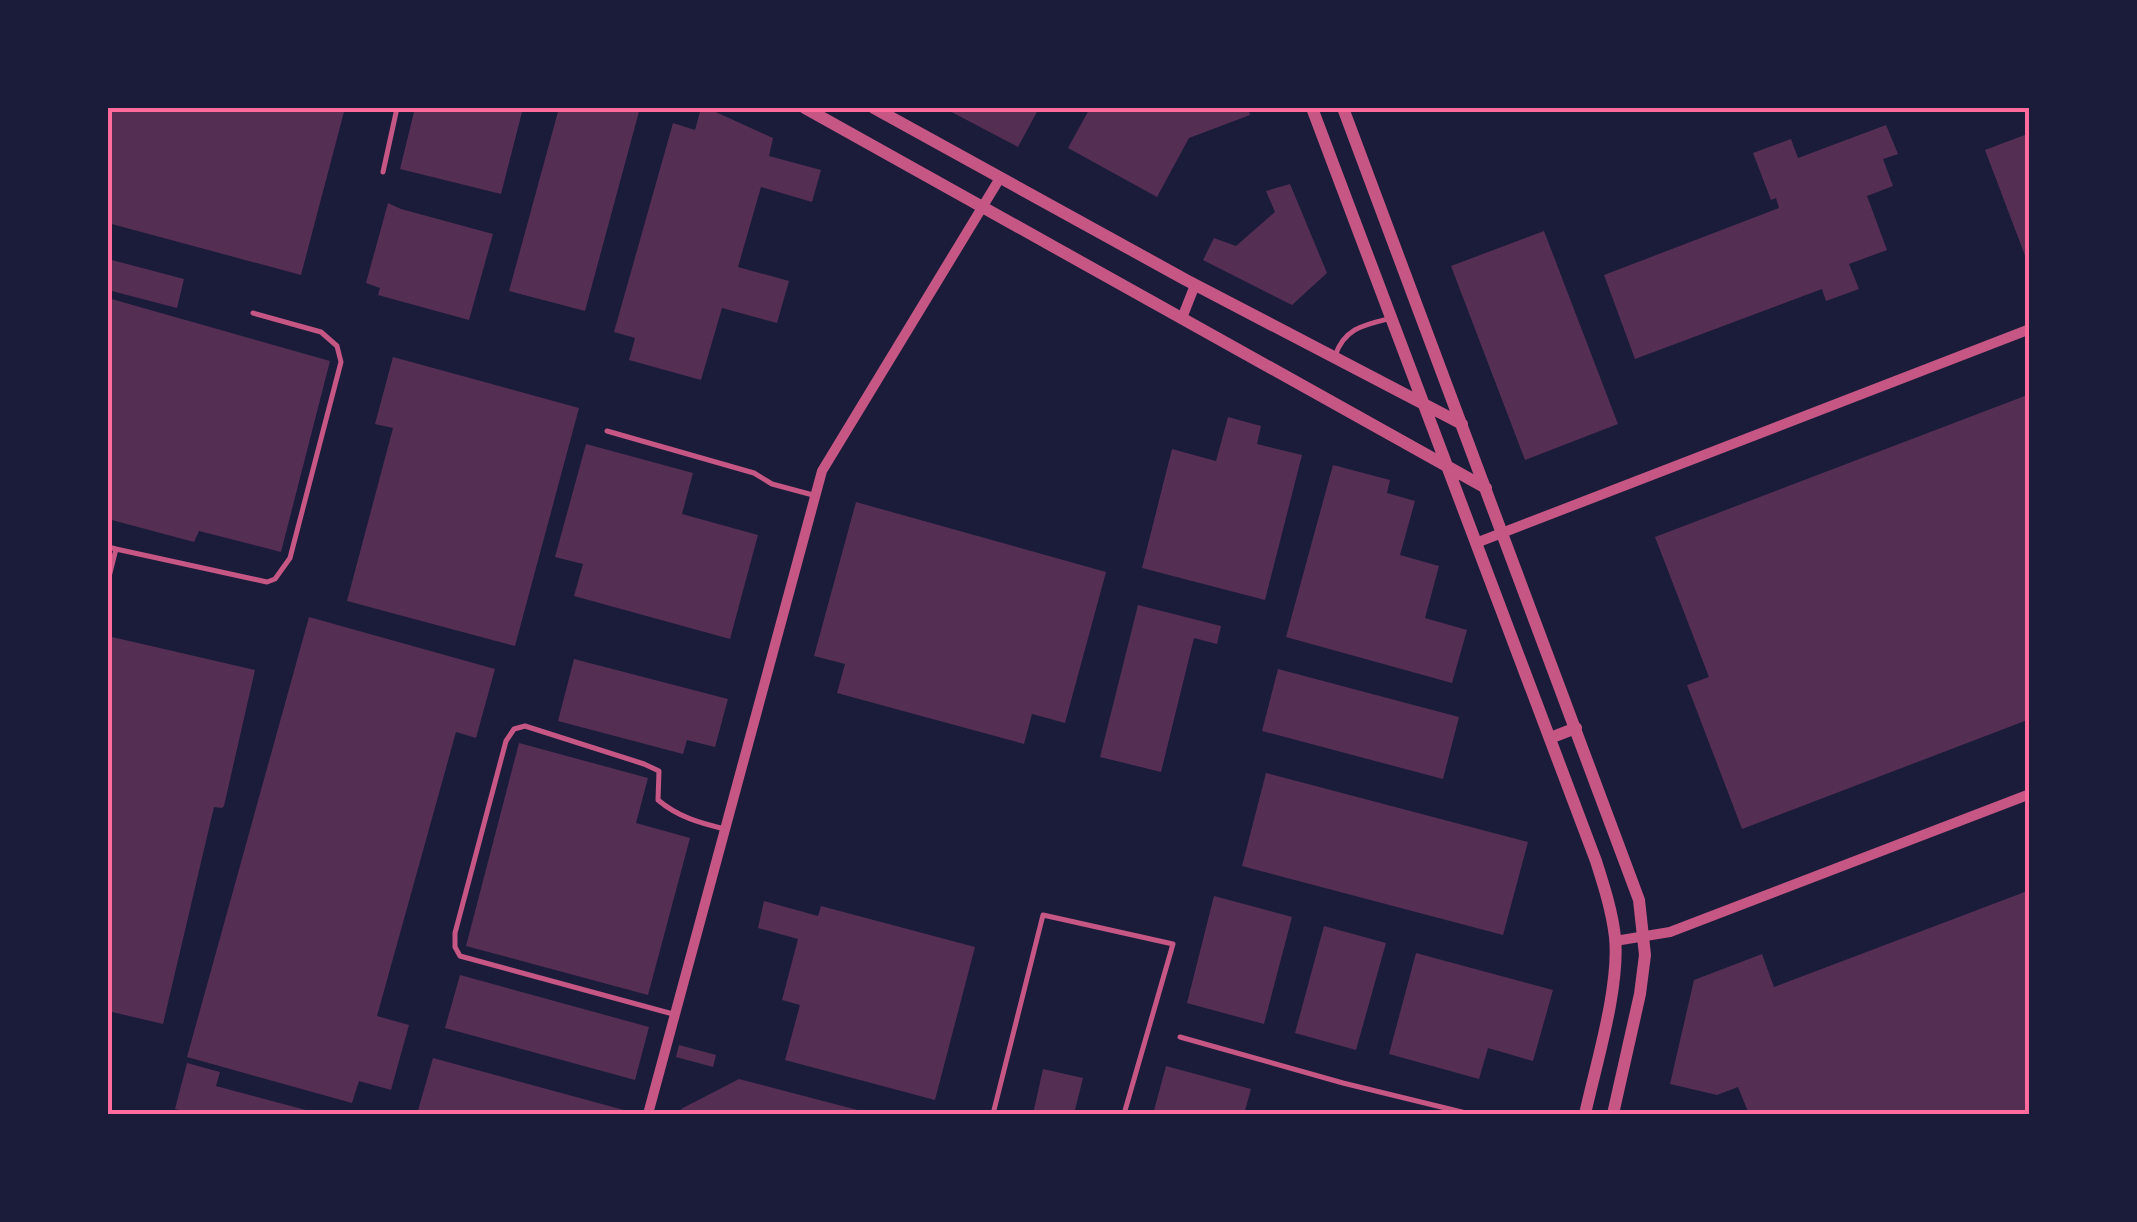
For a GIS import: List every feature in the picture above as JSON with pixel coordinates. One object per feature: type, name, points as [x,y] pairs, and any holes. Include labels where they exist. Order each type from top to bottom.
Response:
[{"type":"street","points":[[806,108],[1486,488]]},
{"type":"street","points":[[874,108],[1195,285],[1462,424]]},
{"type":"street","points":[[1312,108],[1610,907],[1616,941],[1611,994],[1585,1114]]},
{"type":"street","points":[[1342,108],[1640,900],[1645,955],[1613,1114]]},
{"type":"street","points":[[648,1114],[822,472],[1000,178]]},
{"type":"street","points":[[1362,240],[1389,230]]},
{"type":"street","points":[[1182,318],[1195,285]]},
{"type":"street","points":[[1476,543],[2030,329]]},
{"type":"street","points":[[1550,738],[1576,728]]},
{"type":"street","points":[[1616,941],[1670,932],[2030,794]]},
{"type":"lane","points":[[384,172],[397,108]]},
{"type":"lane","points":[[108,547],[267,582],[275,579],[290,558],[341,362],[337,346],[321,332],[254,313]]},
{"type":"lane","points":[[1334,358],[1342,340],[1353,330],[1391,318]]},
{"type":"lane","points":[[607,431],[816,495]]},
{"type":"lane","points":[[108,581],[116,549]]},
{"type":"lane","points":[[676,1014],[460,956],[455,933],[506,741],[514,728],[525,726],[644,764],[659,771],[658,800],[671,812],[726,830]]},
{"type":"lane","points":[[993,1114],[1043,914],[1173,944],[1124,1114]]},
{"type":"lane","points":[[1180,1037],[1470,1114]]},
{"type":"building","points":[[108,108],[345,108],[301,275],[108,223]]},
{"type":"building","points":[[415,108],[523,108],[501,194],[400,169]]},
{"type":"building","points":[[559,108],[640,108],[585,311],[509,291]]},
{"type":"building","points":[[701,108],[773,138],[769,156],[821,170],[812,202],[761,187],[738,267],[789,281],[777,323],[722,308],[701,380],[629,360],[635,338],[614,332],[673,123],[695,130]]},
{"type":"building","points":[[944,108],[1039,108],[1018,147]]},
{"type":"building","points":[[1090,108],[1248,108],[1250,115],[1189,138],[1157,197],[1068,148]]},
{"type":"building","points":[[1886,125],[1898,154],[1883,159],[1893,186],[1867,196],[1887,250],[1849,264],[1859,289],[1826,301],[1822,289],[1635,359],[1604,275],[1779,208],[1776,198],[1771,200],[1753,153],[1791,139],[1798,158]]},
{"type":"building","points":[[2030,133],[2030,266],[2029,266],[1985,150]]},
{"type":"building","points":[[1290,184],[1327,273],[1292,305],[1203,260],[1214,238],[1236,246],[1275,212],[1266,191]]},
{"type":"building","points":[[388,203],[493,234],[469,320],[378,295],[380,288],[366,283]]},
{"type":"building","points":[[1544,231],[1618,424],[1525,460],[1451,266]]},
{"type":"building","points":[[108,259],[184,279],[177,308],[108,290]]},
{"type":"building","points":[[108,298],[330,361],[281,552],[199,531],[194,542],[108,519]]},
{"type":"building","points":[[393,357],[579,408],[515,646],[347,601],[393,428],[375,424]]},
{"type":"building","points":[[2030,394],[2030,719],[1742,829],[1687,685],[1709,677],[1655,537]]},
{"type":"building","points":[[1228,417],[1261,426],[1257,444],[1302,455],[1265,600],[1142,568],[1172,449],[1216,461]]},
{"type":"building","points":[[586,444],[693,473],[682,514],[758,535],[730,639],[574,596],[583,564],[555,557]]},
{"type":"building","points":[[1333,465],[1390,480],[1387,493],[1415,501],[1400,555],[1439,566],[1425,618],[1467,630],[1452,683],[1286,637]]},
{"type":"building","points":[[856,502],[1106,572],[1065,723],[1032,714],[1024,744],[837,693],[845,664],[814,656]]},
{"type":"building","points":[[1138,605],[1221,626],[1217,644],[1194,638],[1161,772],[1100,757]]},
{"type":"building","points":[[309,617],[495,669],[476,738],[456,732],[377,1016],[409,1025],[391,1090],[359,1081],[352,1103],[187,1057]]},
{"type":"building","points":[[112,637],[255,670],[224,806],[214,807],[163,1024],[108,1011],[108,658]]},
{"type":"building","points":[[574,659],[728,699],[715,747],[687,740],[683,754],[558,721]]},
{"type":"building","points":[[1278,669],[1459,717],[1443,779],[1262,731]]},
{"type":"building","points":[[519,743],[648,778],[636,823],[690,838],[648,995],[466,946]]},
{"type":"building","points":[[1266,773],[1528,842],[1503,935],[1242,866]]},
{"type":"building","points":[[2030,890],[2030,1114],[1749,1114],[1738,1087],[1717,1095],[1670,1084],[1694,980],[1762,954],[1774,987]]},
{"type":"building","points":[[1214,896],[1292,917],[1264,1024],[1187,1003]]},
{"type":"building","points":[[764,901],[818,916],[821,906],[975,947],[935,1100],[785,1060],[800,1005],[782,1000],[798,939],[758,928]]},
{"type":"building","points":[[1324,926],[1386,943],[1356,1050],[1295,1033]]},
{"type":"building","points":[[1416,953],[1553,990],[1533,1061],[1488,1048],[1479,1079],[1389,1054]]},
{"type":"building","points":[[460,975],[649,1027],[635,1080],[445,1028]]},
{"type":"building","points":[[679,1045],[716,1055],[713,1067],[676,1057]]},
{"type":"building","points":[[433,1058],[635,1113],[635,1114],[417,1114]]},
{"type":"building","points":[[187,1063],[220,1072],[216,1086],[321,1114],[197,1114],[175,1109]]},
{"type":"building","points":[[1166,1066],[1251,1089],[1244,1114],[1153,1114]]},
{"type":"building","points":[[1043,1069],[1083,1078],[1074,1114],[1033,1114]]},
{"type":"building","points":[[739,1079],[869,1113],[684,1114],[681,1109]]}]
